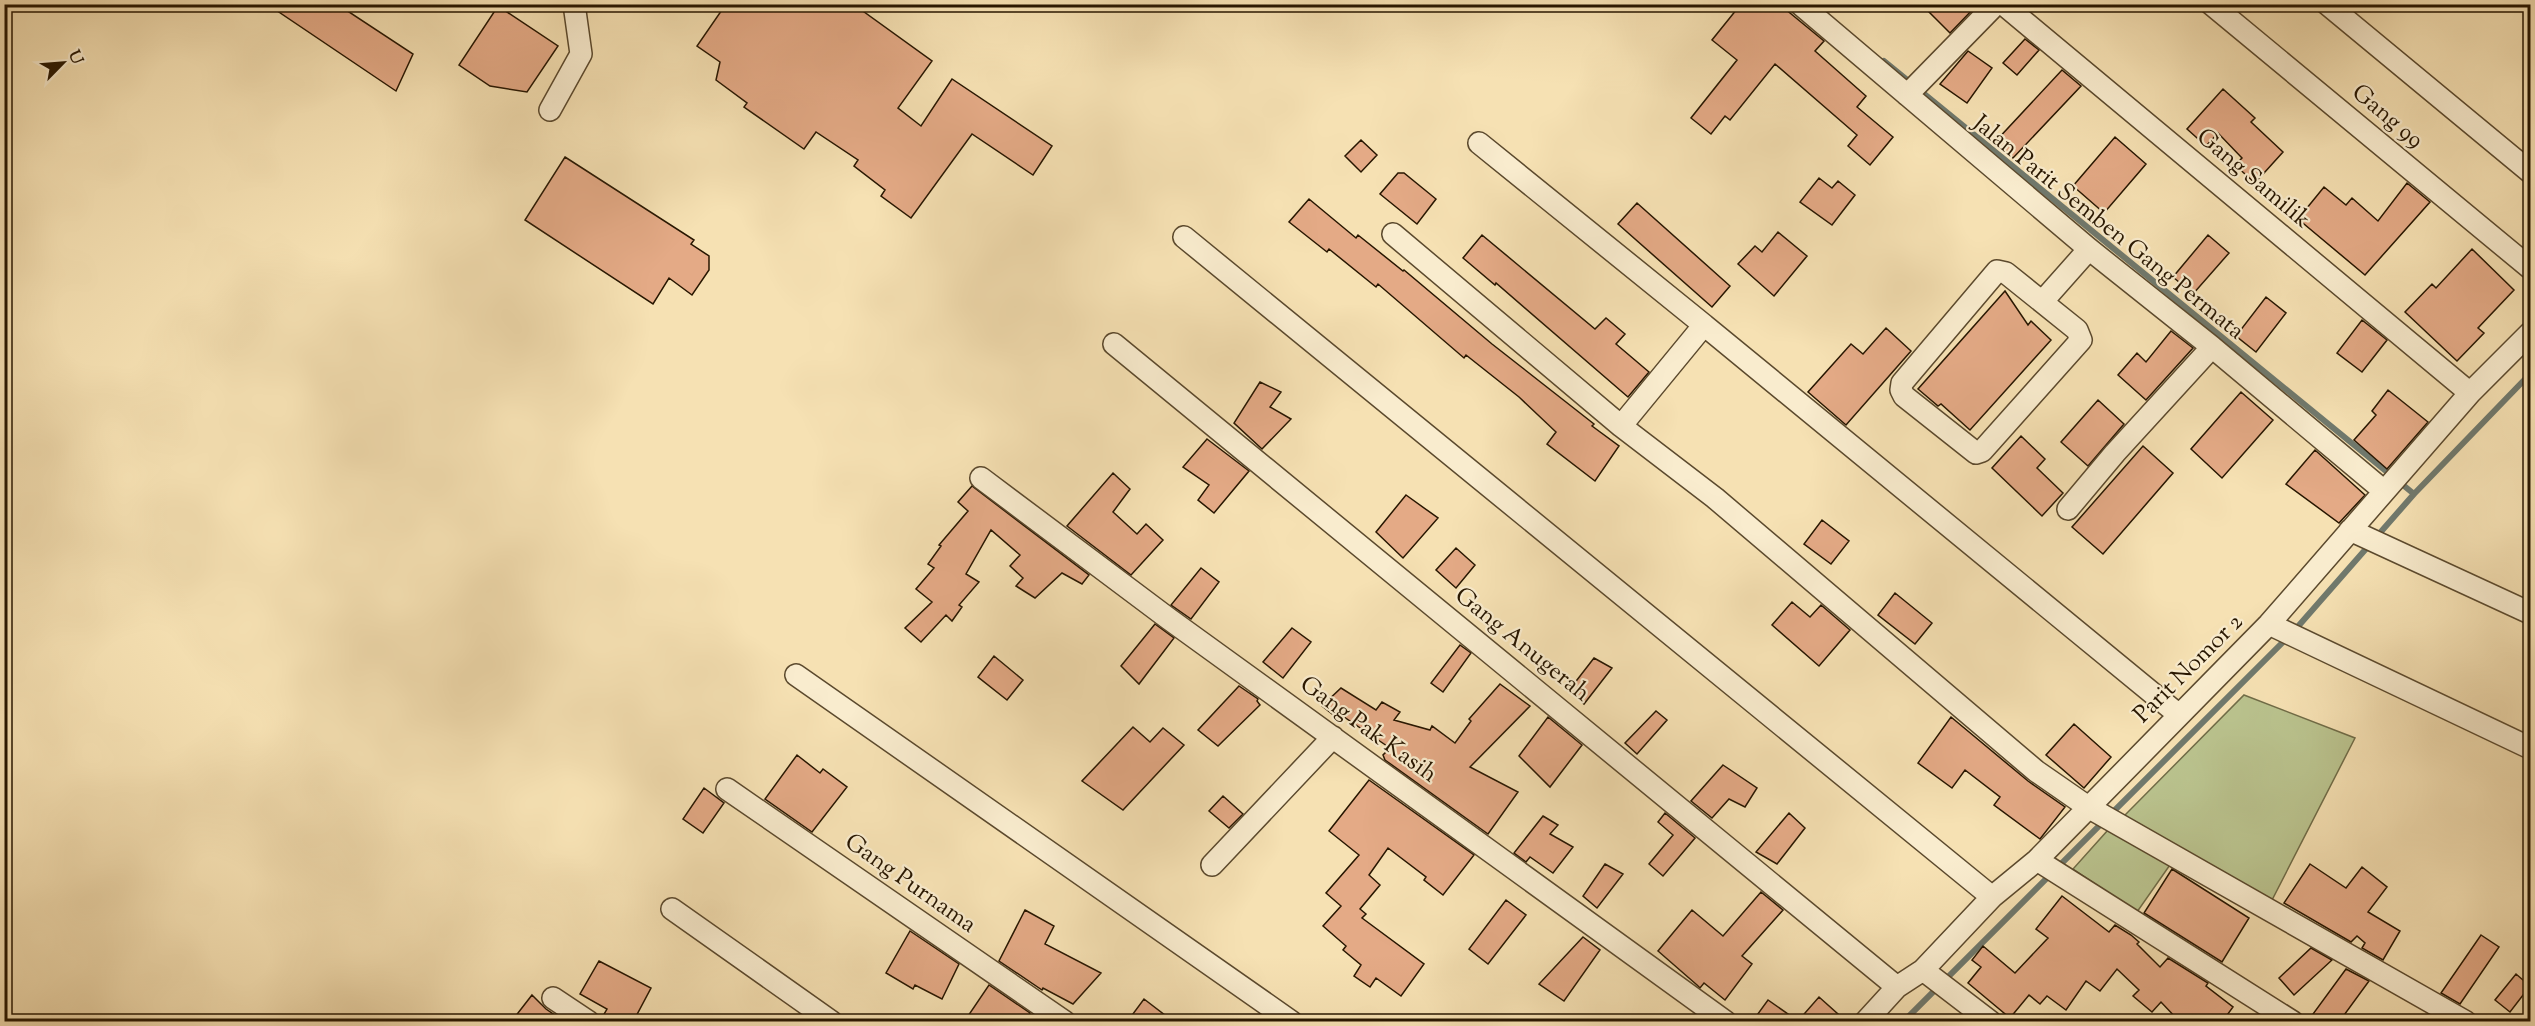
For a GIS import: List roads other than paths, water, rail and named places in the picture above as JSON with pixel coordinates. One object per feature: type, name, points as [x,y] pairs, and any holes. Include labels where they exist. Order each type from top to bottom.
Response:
[{"type":"street","points":[[550,110],[581,54],[574,4]]},
{"type":"street","name":"Jalan Parit Semben Gang Permata","points":[[1800,4],[2089,249],[2212,347],[2384,491]]},
{"type":"street","points":[[1907,95],[1996,4]]},
{"type":"street","name":"Gang Samilik","points":[[2003,4],[2470,393]]},
{"type":"street","name":"Gang 99","points":[[2211,4],[2530,268]]},
{"type":"street","points":[[2327,4],[2530,172]]},
{"type":"street","points":[[1479,144],[1704,325],[2179,715]]},
{"type":"street","points":[[1393,234],[1622,426],[1715,498],[2036,771],[2088,807],[2466,1022]]},
{"type":"street","points":[[1184,237],[1992,897]]},
{"type":"street","points":[[2042,302],[2089,249]]},
{"type":"street","points":[[1998,271],[2006,273],[2042,302],[2077,330],[2081,340],[1982,451],[1976,453],[1970,451],[1904,396],[1900,390],[1902,383],[1998,271]]},
{"type":"street","points":[[1622,426],[1704,325]]},
{"type":"street","name":"Parit Nomor 2","points":[[1865,1022],[1897,987],[1923,970],[1992,897],[2037,860],[2269,624],[2470,393],[2530,333]]},
{"type":"street","name":"Gang Anugerah","points":[[1114,344],[1897,987]]},
{"type":"street","points":[[2068,509],[2115,453],[2212,347]]},
{"type":"street","name":"Gang Pak Kasih","points":[[981,478],[1169,619],[1726,1022]]},
{"type":"street","points":[[2350,530],[2530,614]]},
{"type":"street","points":[[2269,624],[2530,748]]},
{"type":"street","points":[[796,675],[1292,1022]]},
{"type":"street","points":[[1212,866],[1333,737]]},
{"type":"street","name":"Gang Purnama","points":[[727,789],[1065,1022]]},
{"type":"street","points":[[2037,860],[2293,1022]]},
{"type":"street","points":[[672,909],[832,1022]]},
{"type":"street","points":[[1923,970],[1991,1022]]},
{"type":"street","points":[[553,998],[589,1022]]},
{"type":"waterway","points":[[1884,61],[2414,494]]},
{"type":"waterway","points":[[2294,631],[2414,494],[2530,374]]},
{"type":"waterway","points":[[1903,1022],[2287,638]]}]
